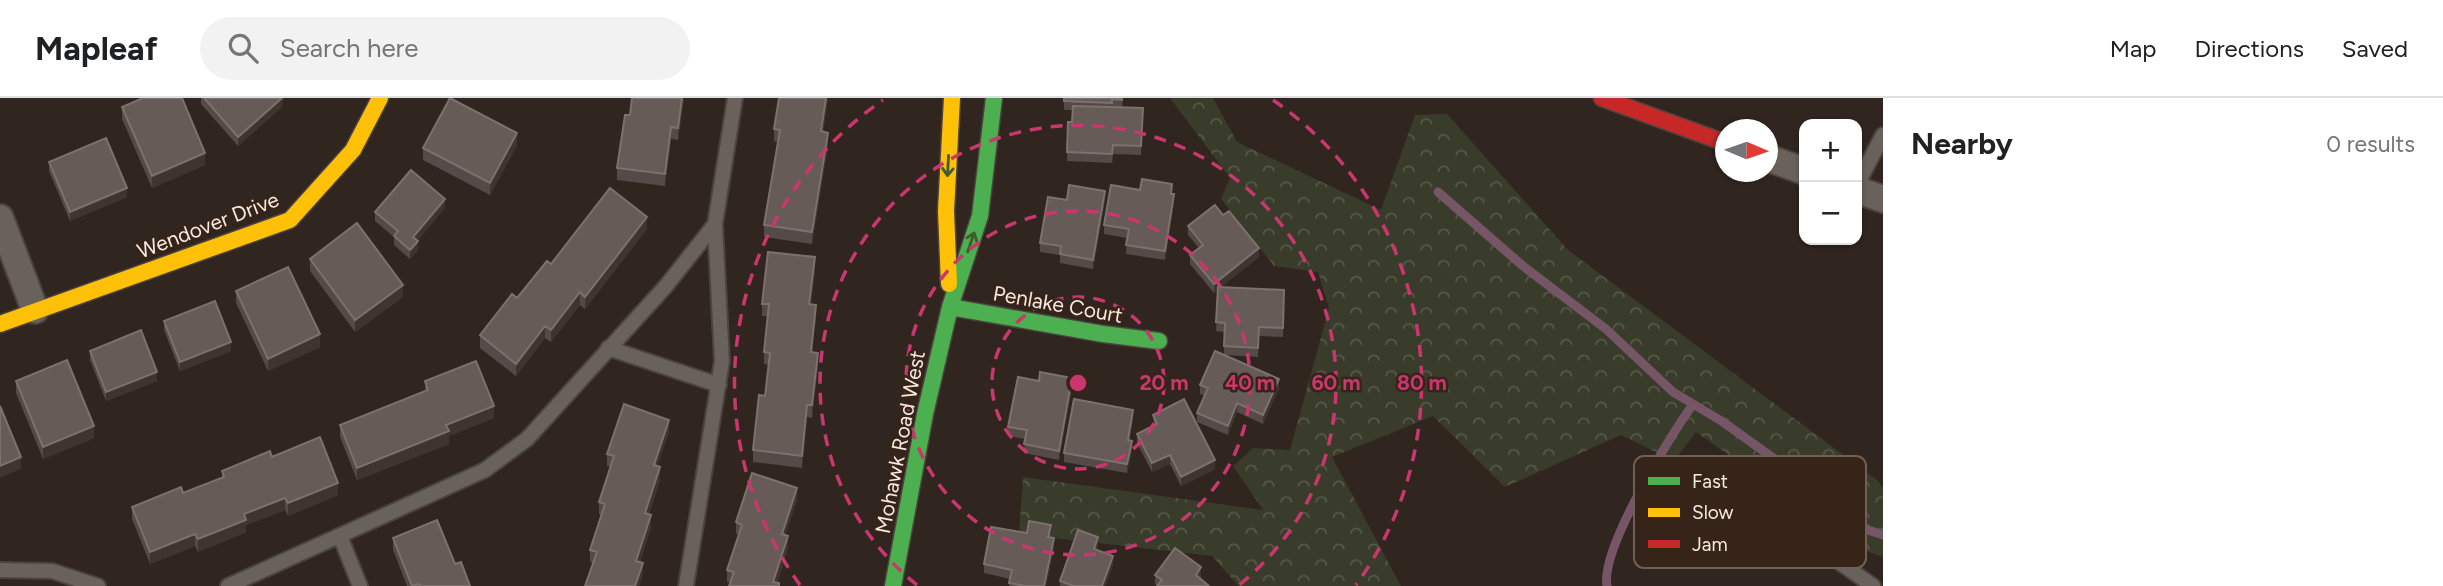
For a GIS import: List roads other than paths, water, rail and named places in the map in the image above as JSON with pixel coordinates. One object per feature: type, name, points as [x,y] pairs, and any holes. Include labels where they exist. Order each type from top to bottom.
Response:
[{"type":"street","name":"Wendover Drive","points":[[0,324],[290,220],[353,150],[380,98]]},
{"type":"street","name":"Mohawk Road West","points":[[950,307],[946,211],[952,98]]},
{"type":"street","name":"Mohawk Road West","points":[[893,586],[925,414],[950,307],[980,216],[994,98]]},
{"type":"street","points":[[1602,98],[1715,139]]},
{"type":"street","points":[[1778,162],[1799,169]]},
{"type":"street","points":[[1862,192],[1883,199]]},
{"type":"street","points":[[0,218],[35,310]]},
{"type":"street","name":"Penlake Court","points":[[950,307],[1159,341]]},
{"type":"lane","points":[[686,586],[722,360],[715,225],[735,98]]},
{"type":"lane","points":[[1859,182],[1883,135]]},
{"type":"lane","points":[[228,586],[485,470],[527,439],[666,286],[715,225]]},
{"type":"lane","points":[[608,348],[719,385]]},
{"type":"lane","points":[[340,536],[360,586]]},
{"type":"lane","points":[[1848,568],[1873,586]]},
{"type":"lane","points":[[0,570],[52,571],[98,586]]},
{"type":"waterway","points":[[1438,192],[1523,266],[1606,329],[1673,392],[1723,422],[1770,456]]},
{"type":"waterway","points":[[1660,456],[1693,404]]},
{"type":"waterway","points":[[1607,586],[1614,547],[1634,504]]},
{"type":"waterway","points":[[1866,528],[1883,535]]}]
